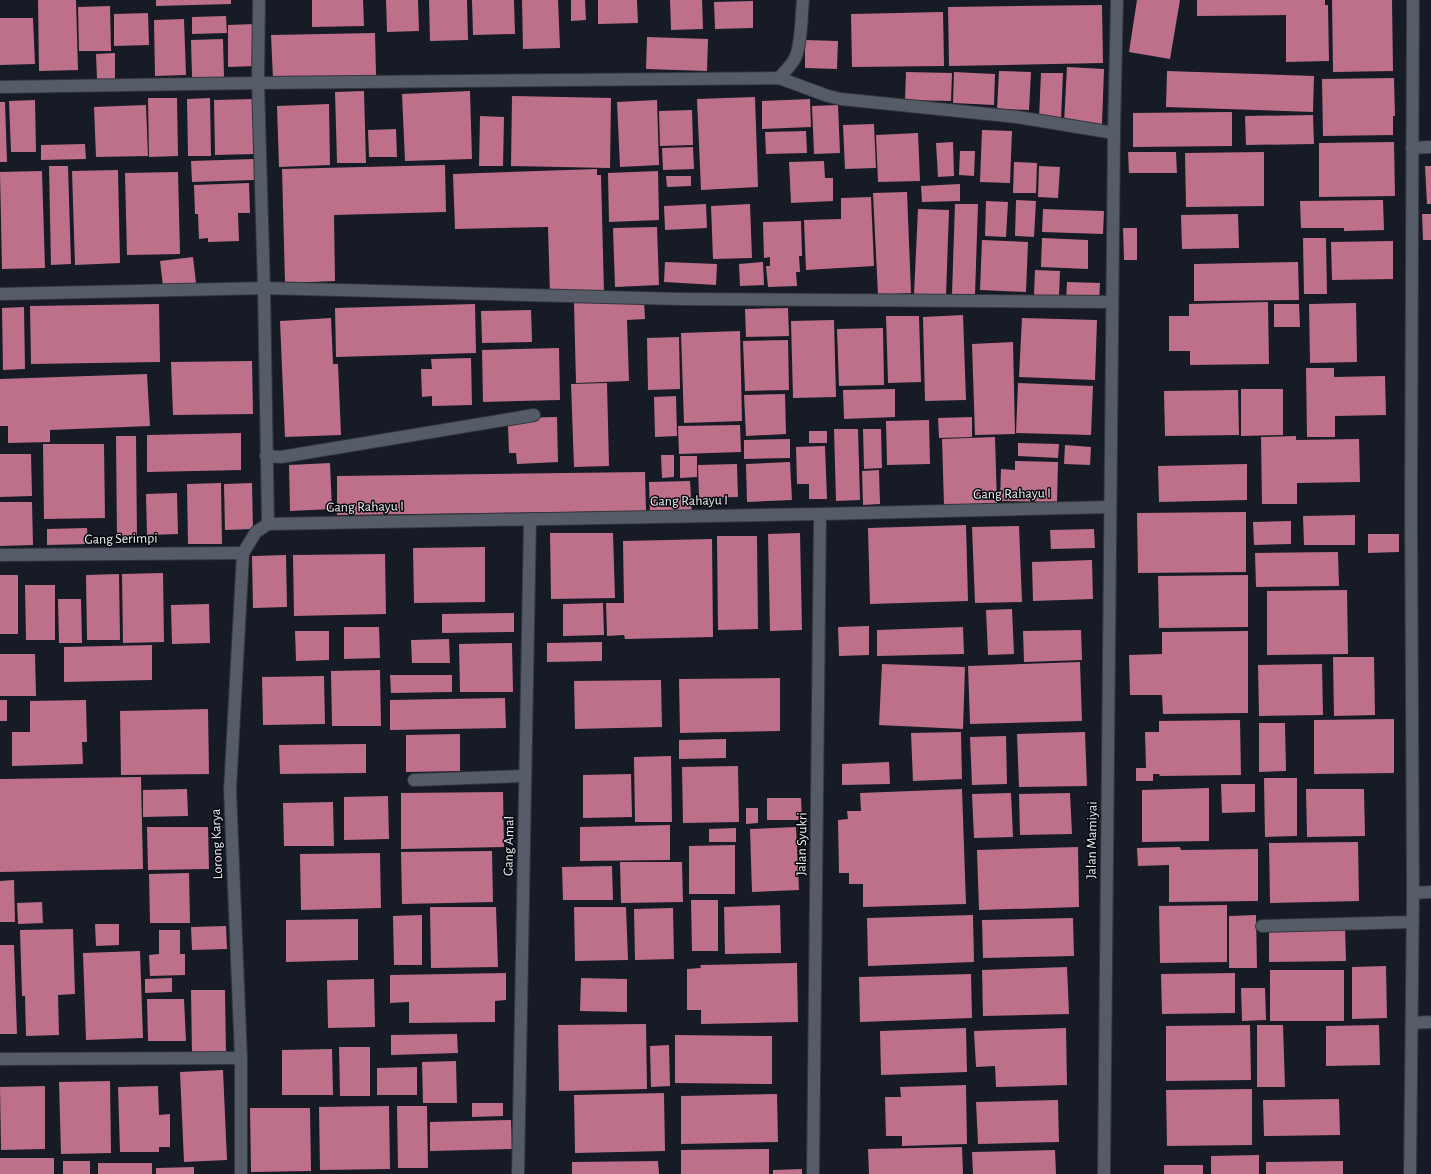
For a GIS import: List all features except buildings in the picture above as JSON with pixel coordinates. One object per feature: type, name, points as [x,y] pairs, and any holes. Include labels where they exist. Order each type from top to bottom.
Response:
[{"type":"street","points":[[259,0],[258,83],[264,288],[268,524]]},
{"type":"street","points":[[779,78],[792,64],[796,56],[803,0]]},
{"type":"street","name":"Jalan Mamiyai","points":[[1104,1174],[1112,302],[1117,0]]},
{"type":"street","points":[[1410,1174],[1413,922],[1411,510],[1413,0]]},
{"type":"street","points":[[0,87],[779,78],[828,96],[841,99],[1018,117],[1114,133]]},
{"type":"street","points":[[1412,148],[1431,148]]},
{"type":"street","points":[[0,294],[264,288],[680,298],[1112,302]]},
{"type":"street","points":[[266,456],[281,457],[534,415]]},
{"type":"street","name":"Gang Rahayu I","points":[[268,524],[1110,507]]},
{"type":"street","name":"Jalan Syukri","points":[[813,1174],[820,514]]},
{"type":"street","name":"Gang Amal","points":[[518,1174],[530,519]]},
{"type":"street","name":"Lorong Karya","points":[[240,1174],[241,1058],[230,790],[243,553],[256,532],[268,524]]},
{"type":"street","name":"Gang Serimpi","points":[[0,555],[243,553]]},
{"type":"street","points":[[414,780],[525,776]]},
{"type":"street","points":[[1413,893],[1431,892]]},
{"type":"street","points":[[1262,926],[1413,922]]},
{"type":"street","points":[[1412,1023],[1431,1022]]},
{"type":"street","points":[[0,1059],[241,1058]]}]
